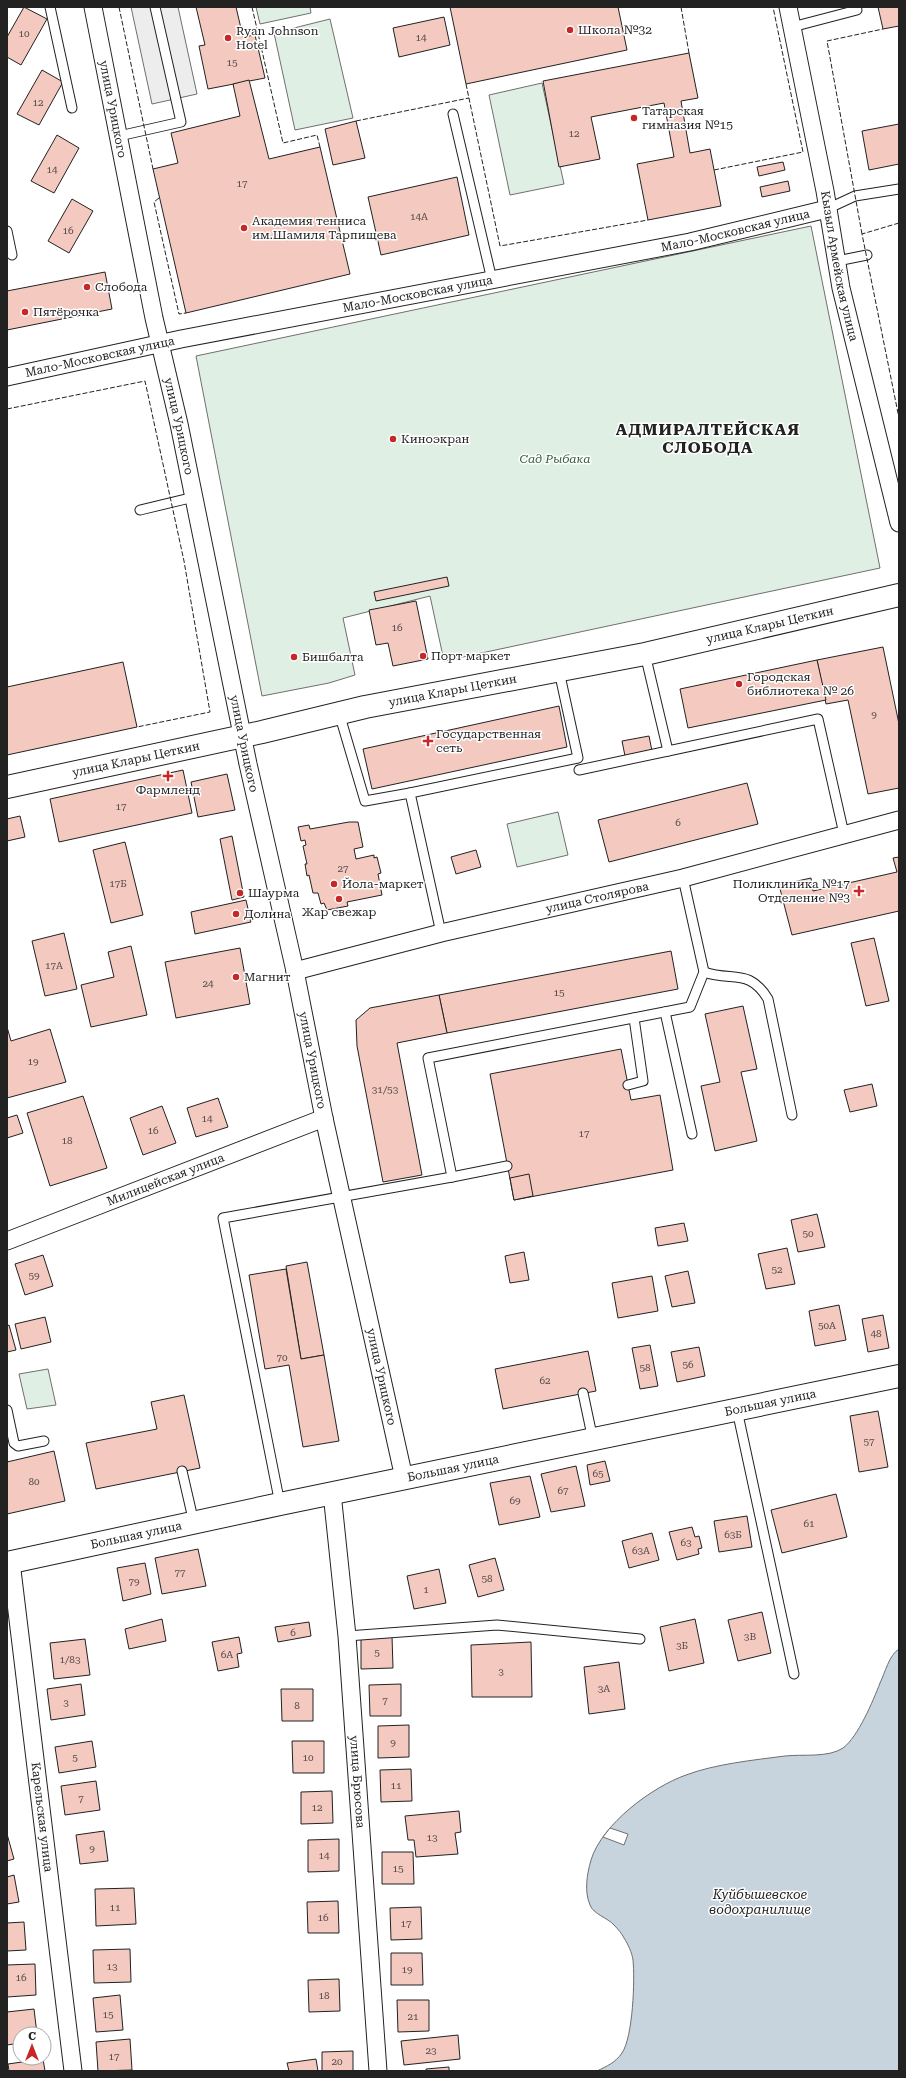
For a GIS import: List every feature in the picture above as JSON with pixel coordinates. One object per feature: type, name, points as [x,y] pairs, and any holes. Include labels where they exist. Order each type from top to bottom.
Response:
[{"type":"street","name":"улица Урицкого","points":[[92,7],[243,736],[295,971],[324,1118],[404,1478]]},
{"type":"street","name":"Кызыл Армейская улица","points":[[788,7],[841,288],[899,523]]},
{"type":"street","name":"Мало-Московская улица","points":[[7,377],[161,344],[690,242],[827,209]]},
{"type":"street","name":"улица Клары Цеткин","points":[[7,787],[243,736],[365,707],[645,654],[899,595]]},
{"type":"street","name":"улица Столярова","points":[[295,971],[441,933],[683,878],[899,820]]},
{"type":"street","name":"Милицейская улица","points":[[7,1241],[324,1118]]},
{"type":"street","name":"Большая улица","points":[[9,1563],[332,1493],[899,1376]]},
{"type":"street","name":"улица Брюсова","points":[[332,1493],[347,1636],[378,2071]]},
{"type":"street","name":"Карельская улица","points":[[9,1563],[73,2071]]},
{"type":"lane","points":[[50,7],[72,108]]},
{"type":"lane","points":[[119,136],[181,122],[155,7]]},
{"type":"lane","points":[[792,26],[857,10]]},
{"type":"lane","points":[[453,114],[492,280]]},
{"type":"lane","points":[[827,209],[855,196],[899,189]]},
{"type":"lane","points":[[7,231],[12,256]]},
{"type":"lane","points":[[837,261],[867,256]]},
{"type":"lane","points":[[140,510],[194,497]]},
{"type":"lane","points":[[645,654],[668,751]]},
{"type":"lane","points":[[339,713],[364,801],[410,793],[578,758],[559,671]]},
{"type":"lane","points":[[579,770],[818,719],[844,834]]},
{"type":"lane","points":[[410,793],[441,933]]},
{"type":"lane","points":[[452,1177],[428,1058],[690,1007],[704,972],[683,878]]},
{"type":"lane","points":[[704,972],[714,976],[752,980],[761,988],[768,999],[792,1115]]},
{"type":"lane","points":[[665,1012],[692,1134]]},
{"type":"lane","points":[[628,1084],[643,1081],[634,1018]]},
{"type":"lane","points":[[280,1504],[224,1218],[507,1166]]},
{"type":"lane","points":[[582,1393],[593,1440]]},
{"type":"lane","points":[[7,1410],[14,1443],[18,1446],[44,1441]]},
{"type":"lane","points":[[737,1410],[794,1674]]},
{"type":"lane","points":[[182,1471],[194,1523]]},
{"type":"lane","points":[[347,1636],[497,1625],[640,1639]]},
{"type":"green space","points":[[256,7],[310,7],[311,13],[260,24]]},
{"type":"green space","points":[[330,19],[353,118],[295,130],[274,33]]},
{"type":"green space","points":[[542,83],[564,184],[510,195],[489,95]]},
{"type":"green space","name":"Сад Рыбака","points":[[811,226],[880,568],[444,661],[430,596],[343,618],[355,675],[329,683],[262,696],[196,356]]},
{"type":"green space","points":[[558,812],[568,855],[517,867],[507,824]]},
{"type":"green space","points":[[48,1369],[56,1405],[27,1409],[19,1374]]},
{"type":"shaded area","points":[[131,7],[178,7],[197,94],[152,104]]},
{"type":"water","name":"Куйбышевское водохранилище","points":[[899,1649],[899,2071],[597,2071],[611,2064],[617,2059],[626,2045],[631,2022],[634,1980],[632,1954],[621,1933],[608,1920],[594,1911],[588,1900],[587,1877],[591,1860],[606,1833],[630,1808],[658,1788],[697,1771],[735,1763],[785,1756],[830,1753],[843,1748],[854,1736],[869,1709],[890,1660]]},
{"type":"pier","points":[[610,1828],[628,1834],[624,1845],[603,1837]]},
{"type":"building","points":[[24,7],[47,19],[21,65],[7,57],[7,37]]},
{"type":"building","points":[[196,7],[236,7],[243,37],[255,35],[265,78],[208,89],[199,46],[205,45]]},
{"type":"building","name":"Школа №32","points":[[450,7],[618,7],[627,50],[466,84]]},
{"type":"building","points":[[878,7],[899,7],[899,26],[883,29]]},
{"type":"building","points":[[444,17],[450,45],[399,57],[393,28]]},
{"type":"building","points":[[689,53],[698,98],[681,101],[690,153],[710,149],[721,206],[648,220],[637,164],[674,157],[664,103],[591,117],[600,159],[559,167],[543,81]]},
{"type":"building","points":[[42,70],[63,82],[39,125],[17,114]]},
{"type":"building","points":[[249,80],[269,159],[320,147],[350,274],[186,313],[153,169],[178,163],[171,133],[240,116],[233,84]]},
{"type":"building","points":[[356,121],[365,158],[333,165],[325,129]]},
{"type":"building","points":[[899,124],[899,164],[869,170],[862,131]]},
{"type":"building","points":[[57,135],[79,148],[54,193],[31,181]]},
{"type":"building","points":[[783,162],[785,170],[759,176],[757,167]]},
{"type":"building","points":[[457,177],[469,235],[381,255],[368,197]]},
{"type":"building","points":[[788,181],[790,191],[762,197],[760,187]]},
{"type":"building","points":[[72,199],[93,211],[69,253],[48,241]]},
{"type":"building","points":[[105,272],[112,309],[7,330],[7,291]]},
{"type":"building","points":[[447,577],[449,586],[376,601],[374,592]]},
{"type":"building","points":[[416,601],[428,659],[393,666],[388,643],[376,645],[369,610]]},
{"type":"building","points":[[883,647],[899,724],[899,788],[868,794],[848,700],[826,704],[817,660]]},
{"type":"building","points":[[817,660],[826,700],[688,728],[680,689]]},
{"type":"building","points":[[123,662],[137,727],[7,755],[7,687]]},
{"type":"building","points":[[559,706],[567,747],[372,789],[363,749]]},
{"type":"building","points":[[649,736],[652,751],[625,756],[622,741]]},
{"type":"building","points":[[183,770],[192,813],[59,842],[50,799]]},
{"type":"building","points":[[227,774],[235,810],[198,817],[191,782]]},
{"type":"building","points":[[747,783],[758,824],[609,862],[598,820]]},
{"type":"building","points":[[20,816],[25,837],[7,841],[7,819]]},
{"type":"building","points":[[349,822],[358,822],[363,847],[354,849],[356,859],[374,855],[374,858],[377,857],[381,873],[378,874],[382,895],[347,902],[348,906],[327,910],[324,903],[321,904],[318,893],[313,893],[309,875],[307,876],[305,864],[307,864],[303,846],[306,845],[305,840],[301,841],[298,827],[309,825],[310,829]]},
{"type":"building","points":[[232,836],[244,897],[232,900],[220,839]]},
{"type":"building","points":[[125,842],[143,915],[111,923],[93,850]]},
{"type":"building","points":[[476,850],[481,867],[456,874],[451,857]]},
{"type":"building","points":[[899,857],[899,911],[792,935],[779,885],[811,878],[813,891],[897,872],[893,858]]},
{"type":"building","points":[[246,900],[251,922],[195,934],[191,912]]},
{"type":"building","points":[[64,933],[77,989],[45,996],[32,941]]},
{"type":"building","points":[[874,938],[889,1001],[866,1006],[851,943]]},
{"type":"building","points":[[131,946],[147,1015],[91,1027],[81,985],[114,977],[108,952]]},
{"type":"building","points":[[240,948],[250,1004],[176,1018],[165,962]]},
{"type":"building","points":[[671,951],[678,989],[447,1033],[439,995]]},
{"type":"building","points":[[439,995],[447,1033],[397,1043],[422,1175],[383,1182],[357,1046],[356,1020],[370,1008]]},
{"type":"building","points":[[743,1006],[757,1069],[741,1072],[757,1141],[715,1151],[701,1086],[720,1082],[705,1014]]},
{"type":"building","points":[[7,1027],[11,1041],[50,1029],[66,1082],[7,1098]]},
{"type":"building","points":[[621,1049],[631,1100],[660,1095],[673,1170],[514,1200],[490,1074]]},
{"type":"building","points":[[872,1084],[877,1106],[850,1112],[844,1090]]},
{"type":"building","points":[[83,1096],[107,1168],[50,1186],[27,1113]]},
{"type":"building","points":[[218,1098],[228,1127],[196,1137],[187,1108]]},
{"type":"building","points":[[162,1106],[176,1143],[143,1155],[130,1118]]},
{"type":"building","points":[[17,1115],[23,1133],[7,1138],[7,1118]]},
{"type":"building","points":[[529,1174],[533,1196],[514,1200],[510,1178]]},
{"type":"building","points":[[817,1214],[825,1247],[798,1252],[791,1220]]},
{"type":"building","points":[[684,1223],[688,1241],[658,1246],[655,1228]]},
{"type":"building","points":[[787,1248],[795,1284],[766,1289],[758,1254]]},
{"type":"building","points":[[524,1252],[529,1280],[510,1283],[505,1256]]},
{"type":"building","points":[[43,1255],[53,1286],[25,1295],[15,1264]]},
{"type":"building","points":[[307,1262],[324,1355],[301,1359],[286,1266]]},
{"type":"building","points":[[286,1269],[301,1359],[324,1355],[339,1441],[303,1447],[289,1365],[265,1369],[249,1275]]},
{"type":"building","points":[[688,1271],[695,1303],[672,1307],[665,1276]]},
{"type":"building","points":[[652,1276],[658,1311],[618,1318],[612,1283]]},
{"type":"building","points":[[839,1305],[846,1340],[815,1346],[809,1311]]},
{"type":"building","points":[[883,1315],[889,1348],[868,1352],[862,1319]]},
{"type":"building","points":[[45,1317],[51,1342],[21,1349],[15,1324]]},
{"type":"building","points":[[9,1325],[16,1350],[7,1352],[7,1326]]},
{"type":"building","points":[[650,1345],[658,1386],[640,1389],[632,1348]]},
{"type":"building","points":[[699,1347],[705,1376],[677,1382],[671,1352]]},
{"type":"building","points":[[588,1351],[596,1391],[503,1409],[495,1369]]},
{"type":"building","points":[[184,1395],[200,1468],[96,1489],[86,1443],[157,1429],[151,1402]]},
{"type":"building","points":[[878,1411],[888,1467],[859,1472],[850,1416]]},
{"type":"building","points":[[54,1451],[65,1501],[7,1514],[7,1462]]},
{"type":"building","points":[[605,1461],[610,1481],[590,1485],[587,1465]]},
{"type":"building","points":[[576,1466],[585,1506],[551,1512],[541,1474]]},
{"type":"building","points":[[530,1476],[540,1517],[499,1525],[490,1483]]},
{"type":"building","points":[[836,1494],[847,1537],[782,1553],[771,1510]]},
{"type":"building","points":[[747,1516],[752,1547],[719,1552],[714,1521]]},
{"type":"building","points":[[692,1527],[695,1537],[699,1536],[702,1548],[698,1549],[699,1554],[677,1560],[669,1532]]},
{"type":"building","points":[[652,1533],[659,1560],[629,1568],[622,1541]]},
{"type":"building","points":[[198,1549],[206,1586],[162,1594],[155,1558]]},
{"type":"building","points":[[495,1558],[504,1590],[478,1597],[469,1565]]},
{"type":"building","points":[[145,1563],[151,1594],[123,1601],[117,1568]]},
{"type":"building","points":[[439,1569],[446,1603],[414,1609],[407,1576]]},
{"type":"building","points":[[762,1612],[771,1653],[738,1661],[728,1620]]},
{"type":"building","points":[[162,1619],[166,1641],[129,1649],[125,1629]]},
{"type":"building","points":[[695,1619],[704,1663],[669,1671],[660,1627]]},
{"type":"building","points":[[309,1622],[311,1636],[278,1642],[275,1627]]},
{"type":"building","points":[[392,1636],[393,1668],[361,1669],[361,1637]]},
{"type":"building","points":[[239,1637],[242,1653],[237,1654],[239,1667],[218,1671],[212,1642]]},
{"type":"building","points":[[85,1639],[90,1675],[54,1679],[50,1643]]},
{"type":"building","points":[[531,1642],[532,1697],[472,1697],[471,1645]]},
{"type":"building","points":[[619,1662],[625,1709],[589,1714],[584,1667]]},
{"type":"building","points":[[81,1684],[85,1715],[51,1720],[47,1689]]},
{"type":"building","points":[[401,1684],[401,1716],[370,1716],[369,1685]]},
{"type":"building","points":[[281,1689],[313,1689],[313,1721],[282,1721]]},
{"type":"building","points":[[409,1725],[409,1757],[378,1758],[378,1726]]},
{"type":"building","points":[[92,1741],[96,1767],[59,1773],[55,1747]]},
{"type":"building","points":[[292,1741],[324,1741],[324,1773],[293,1773]]},
{"type":"building","points":[[411,1769],[412,1801],[381,1802],[380,1770]]},
{"type":"building","points":[[96,1781],[100,1810],[65,1815],[61,1786]]},
{"type":"building","points":[[332,1791],[333,1823],[301,1824],[301,1792]]},
{"type":"building","points":[[459,1811],[461,1832],[455,1833],[458,1854],[416,1857],[414,1840],[408,1840],[405,1816]]},
{"type":"building","points":[[104,1831],[108,1861],[80,1864],[76,1835]]},
{"type":"building","points":[[7,1834],[14,1859],[7,1861]]},
{"type":"building","points":[[339,1839],[339,1871],[308,1872],[308,1840]]},
{"type":"building","points":[[382,1852],[413,1852],[414,1884],[382,1884]]},
{"type":"building","points":[[14,1875],[19,1902],[7,1904],[7,1877]]},
{"type":"building","points":[[134,1888],[136,1924],[96,1926],[95,1889]]},
{"type":"building","points":[[338,1901],[339,1933],[308,1933],[307,1902]]},
{"type":"building","points":[[421,1907],[422,1939],[391,1940],[390,1908]]},
{"type":"building","points":[[24,1922],[26,1950],[7,1951],[7,1923]]},
{"type":"building","points":[[130,1949],[131,1982],[94,1983],[93,1950]]},
{"type":"building","points":[[391,1953],[422,1953],[423,1985],[391,1985]]},
{"type":"building","points":[[35,1964],[36,1995],[7,1997],[7,1965]]},
{"type":"building","points":[[339,1979],[340,2011],[309,2012],[308,1980]]},
{"type":"building","points":[[120,1995],[123,2030],[96,2032],[93,1998]]},
{"type":"building","points":[[397,2000],[429,2000],[429,2031],[398,2032]]},
{"type":"building","points":[[34,2009],[36,2026],[12,2026],[12,2044],[7,2045],[7,2012]]},
{"type":"building","points":[[458,2035],[460,2059],[404,2065],[401,2041]]},
{"type":"building","points":[[130,2039],[132,2070],[98,2071],[96,2042]]},
{"type":"building","points":[[353,2051],[353,2071],[322,2071],[322,2052]]},
{"type":"building","points":[[316,2059],[318,2071],[289,2071],[287,2063]]},
{"type":"building","points":[[12,2063],[12,2066],[44,2066],[45,2071],[9,2071],[8,2064]]},
{"type":"building","points":[[449,2067],[449,2071],[426,2071],[426,2069]]},
{"type":"fence","points":[[119,7],[153,169]]},
{"type":"fence","points":[[252,7],[283,143],[317,135],[320,147]]},
{"type":"fence","points":[[681,7],[689,53]]},
{"type":"fence","points":[[714,170],[803,152],[773,7]]},
{"type":"fence","points":[[862,234],[827,41],[883,29]]},
{"type":"fence","points":[[466,84],[500,246],[648,220]]},
{"type":"fence","points":[[356,121],[469,98]]},
{"type":"fence","points":[[159,198],[154,202],[179,314],[186,313]]},
{"type":"fence","points":[[899,223],[862,234],[899,418]]},
{"type":"fence","points":[[7,409],[145,381],[184,561],[210,712],[137,727]]},
{"type":"place","name":"Школа №32","points":[[570,30]]},
{"type":"place","name":"Ryan Johnson Hotel","points":[[228,38]]},
{"type":"place","name":"Татарская гимназия №15","points":[[634,118]]},
{"type":"place","name":"Академия тенниса им.Шамиля Тарпищева","points":[[244,228]]},
{"type":"place","name":"Слобода","points":[[87,287]]},
{"type":"place","name":"Пятёрочка","points":[[25,312]]},
{"type":"place","name":"Киноэкран","points":[[393,439]]},
{"type":"place","name":"Порт маркет","points":[[423,656]]},
{"type":"place","name":"Бишбалта","points":[[294,657]]},
{"type":"place","name":"Городская библиотека № 26","points":[[739,684]]},
{"type":"place","name":"Государственная сеть","points":[[428,741]]},
{"type":"place","name":"Фармленд","points":[[168,776]]},
{"type":"place","name":"Йола-маркет","points":[[334,884]]},
{"type":"place","name":"Поликлиника №17 Отделение №3","points":[[859,891]]},
{"type":"place","name":"Шаурма","points":[[240,893]]},
{"type":"place","name":"Жар свежар","points":[[339,899]]},
{"type":"place","name":"Долина","points":[[236,914]]},
{"type":"place","name":"Магнит","points":[[236,977]]},
{"type":"district","name":"АДМИРАЛТЕЙСКАЯ СЛОБОДА","points":[[708,438]]}]
